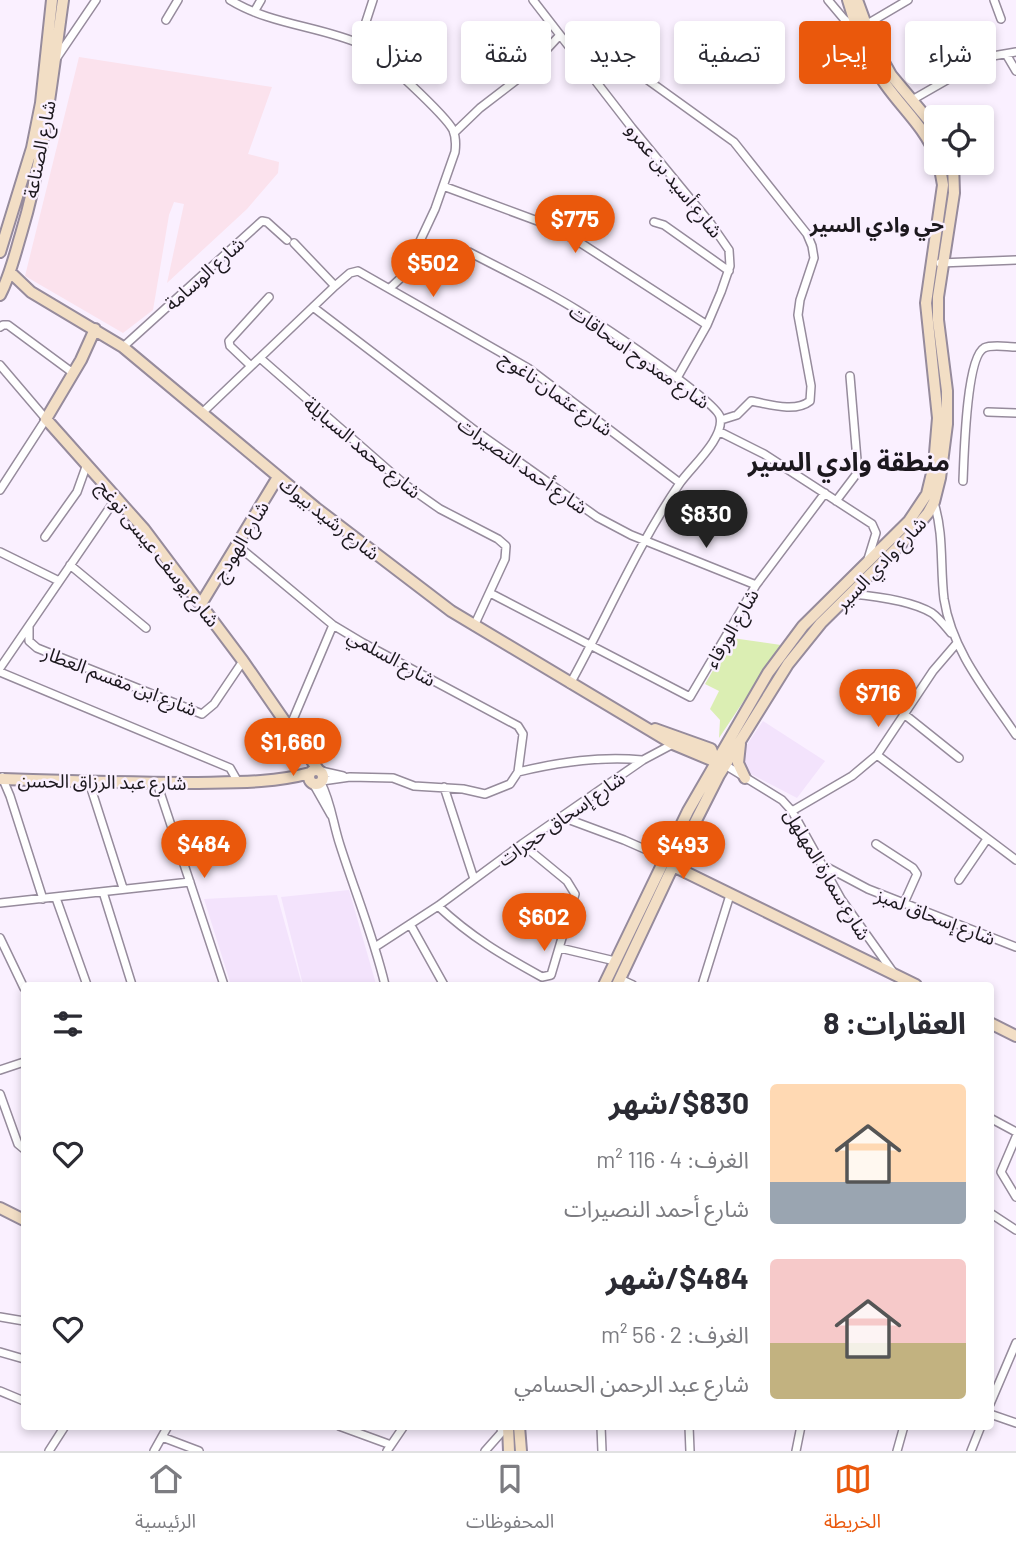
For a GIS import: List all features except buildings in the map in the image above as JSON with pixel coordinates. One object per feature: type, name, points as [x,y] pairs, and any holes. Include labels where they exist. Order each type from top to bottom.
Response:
[{"type":"main road","name":"شارع الصناعة","points":[[0,252],[32,148],[41,103],[52,0]]},
{"type":"main road","name":"شارع الصناعة","points":[[2,290],[25,221],[42,145],[63,0]]},
{"type":"main road","points":[[848,0],[858,21]]},
{"type":"main road","points":[[857,0],[860,21]]},
{"type":"main road","points":[[891,75],[924,114]]},
{"type":"main road","points":[[886,84],[924,135]]},
{"type":"main road","name":"شارع وادي السير","points":[[936,262],[943,185],[941,175]]},
{"type":"main road","name":"شارع وادي السير","points":[[720,763],[741,738],[788,664],[821,623],[924,519],[930,500],[938,418],[927,318],[927,290],[954,193],[953,175]]},
{"type":"main road","name":"شارع رشيد بيوك","points":[[10,272],[31,292],[123,346],[278,478],[416,586],[474,626],[642,726],[673,744],[720,763]]},
{"type":"main road","name":"شارع رشيد بيوك","points":[[2,290],[31,292]]},
{"type":"main road","points":[[46,419],[95,329]]},
{"type":"main road","name":"شارع يوسف عيسى توغج","points":[[46,419],[117,497],[201,604],[305,752],[316,777]]},
{"type":"main road","name":"شارع الهودج","points":[[201,604],[278,478]]},
{"type":"main road","name":"شارع وادي السير","points":[[720,763],[763,679],[787,646],[819,608],[930,500]]},
{"type":"main road","name":"شارع رشيد بيوك","points":[[642,726],[673,734],[708,748],[720,763]]},
{"type":"main road","points":[[741,738],[738,763],[745,778]]},
{"type":"main road","points":[[618,982],[634,934],[720,763]]},
{"type":"main road","name":"شارع عبد الرزاق الحسن","points":[[1,777],[157,783],[316,777]]},
{"type":"main road","points":[[669,862],[907,982]]},
{"type":"main road","points":[[605,982],[615,961],[634,934]]},
{"type":"main road","points":[[994,1025],[1016,1036]]},
{"type":"main road","points":[[0,1208],[21,1218]]},
{"type":"main road","points":[[508,1430],[509,1451]]},
{"type":"main road","points":[[519,1430],[521,1451]]},
{"type":"street","points":[[54,62],[96,0]]},
{"type":"street","points":[[166,20],[178,0]]},
{"type":"street","points":[[230,0],[254,12],[352,41]]},
{"type":"street","points":[[254,12],[261,0]]},
{"type":"street","points":[[366,21],[373,0]]},
{"type":"street","name":"شارع أسيد بن عمرو","points":[[533,0],[559,36],[722,237],[730,253],[729,271]]},
{"type":"street","points":[[828,0],[848,21]]},
{"type":"street","points":[[871,21],[908,0]]},
{"type":"street","points":[[995,0],[1001,19]]},
{"type":"street","points":[[454,133],[480,108],[516,81],[559,36]]},
{"type":"street","points":[[912,100],[987,57],[1016,52]]},
{"type":"street","points":[[1006,54],[1016,71]]},
{"type":"street","points":[[390,288],[404,275],[454,157],[454,133],[434,107],[409,84]]},
{"type":"street","points":[[653,84],[734,142],[797,219],[812,246],[813,263],[798,311],[812,392],[810,401],[802,406],[775,406],[751,401],[737,415],[721,420]]},
{"type":"street","points":[[443,187],[535,220],[576,240],[707,326]]},
{"type":"street","name":"شارع الوسامة","points":[[123,346],[262,221],[290,241],[335,286]]},
{"type":"street","points":[[654,222],[664,225],[729,271],[707,326],[677,379]]},
{"type":"street","name":"شارع ممدوح اسحاقات","points":[[469,252],[578,310],[715,407],[721,420],[720,432],[680,483],[570,684]]},
{"type":"street","points":[[936,262],[1016,260]]},
{"type":"street","name":"شارع عثمان ناغوج","points":[[202,413],[335,286],[350,273],[358,271],[528,368],[680,483]]},
{"type":"street","points":[[251,366],[230,346],[229,341],[269,297]]},
{"type":"street","name":"شارع أحمد النصيرات","points":[[313,307],[437,402],[611,525],[755,585]]},
{"type":"street","points":[[0,327],[8,325],[73,373]]},
{"type":"street","points":[[963,481],[967,404],[977,358],[983,349],[989,347],[1016,347]]},
{"type":"street","name":"شارع محمد السبايلة","points":[[260,358],[403,483],[440,509],[503,542],[507,552],[474,626]]},
{"type":"street","name":"شارع يوسف عيسى توغج","points":[[0,365],[46,419]]},
{"type":"street","points":[[836,501],[858,472],[850,376]]},
{"type":"street","points":[[988,412],[1016,413]]},
{"type":"street","points":[[0,490],[46,419]]},
{"type":"street","points":[[720,432],[756,449],[875,528],[867,564]]},
{"type":"street","points":[[45,537],[77,492],[87,464]]},
{"type":"street","name":"شارع الورقاء","points":[[591,646],[690,697],[755,585],[825,493]]},
{"type":"street","name":"شارع ابن مقسم العطار","points":[[0,670],[117,497]]},
{"type":"street","points":[[930,500],[940,524],[944,599],[956,640]]},
{"type":"street","name":"شارع السلمي","points":[[238,546],[333,625],[518,726],[523,734],[518,772]]},
{"type":"street","points":[[0,552],[59,581]]},
{"type":"street","points":[[70,565],[146,628]]},
{"type":"street","points":[[490,593],[591,646]]},
{"type":"street","points":[[851,594],[881,598],[923,609],[936,616],[956,640],[1016,735]]},
{"type":"street","points":[[289,730],[333,625]]},
{"type":"street","name":"شارع ابن مقسم العطار","points":[[29,626],[29,641],[37,648],[198,713],[205,713],[209,709],[243,661]]},
{"type":"street","points":[[792,811],[852,776],[877,755],[956,640]]},
{"type":"street","points":[[0,670],[230,768],[238,782]]},
{"type":"street","points":[[904,714],[959,758]]},
{"type":"street","name":"شارع إسحاق حجرات","points":[[375,947],[438,906],[643,760],[673,744]]},
{"type":"street","points":[[877,755],[1016,860]]},
{"type":"street","name":"شارع عبد الرزاق الحسن","points":[[316,777],[393,778],[414,786],[485,793],[510,784],[518,772],[587,759],[643,760]]},
{"type":"street","name":"شارع سمارة المهلهل","points":[[720,763],[782,800],[792,811],[848,910],[895,976]]},
{"type":"street","points":[[1,777],[43,899]]},
{"type":"street","points":[[316,777],[375,947],[384,982]]},
{"type":"street","points":[[89,782],[123,888]]},
{"type":"street","points":[[157,783],[223,982]]},
{"type":"street","points":[[444,787],[474,879]]},
{"type":"street","points":[[562,817],[669,862]]},
{"type":"street","points":[[960,880],[987,839]]},
{"type":"street","points":[[438,906],[488,948],[548,977],[553,972],[575,894],[567,881],[522,844]]},
{"type":"street","points":[[876,844],[918,873],[904,903]]},
{"type":"street","name":"شارع إسحاق لمبز","points":[[821,863],[849,881],[1016,947]]},
{"type":"street","points":[[0,902],[190,882]]},
{"type":"street","points":[[103,892],[131,982]]},
{"type":"street","points":[[703,982],[730,895]]},
{"type":"street","points":[[56,898],[86,982]]},
{"type":"street","points":[[410,924],[442,982]]},
{"type":"street","points":[[0,938],[21,982]]},
{"type":"street","points":[[560,948],[615,961]]},
{"type":"street","points":[[0,1070],[21,1063]]},
{"type":"street","points":[[0,1094],[21,1146]]},
{"type":"street","points":[[994,1121],[1016,1135],[1001,1172],[1016,1198]]},
{"type":"street","points":[[994,1216],[1016,1230]]},
{"type":"street","points":[[0,1317],[21,1320]]},
{"type":"street","points":[[994,1395],[1016,1343]]},
{"type":"street","points":[[0,1352],[21,1358]]},
{"type":"street","points":[[0,1391],[21,1400]]},
{"type":"street","points":[[994,1415],[1016,1423]]},
{"type":"street","points":[[49,1451],[62,1430]]},
{"type":"street","points":[[154,1451],[166,1430]]},
{"type":"street","points":[[348,1430],[389,1448],[401,1430]]},
{"type":"street","points":[[485,1451],[501,1430]]},
{"type":"street","points":[[601,1430],[602,1451]]},
{"type":"street","points":[[689,1430],[690,1451]]},
{"type":"street","points":[[796,1451],[800,1430]]},
{"type":"street","points":[[897,1451],[903,1430]]},
{"type":"street","points":[[971,1451],[979,1430]]},
{"type":"street","points":[[162,1437],[199,1451]]},
{"type":"shaded area","points":[[79,57],[272,87],[248,154],[279,162],[278,173],[247,209],[167,283],[184,204],[174,202],[169,215],[153,310],[123,333],[25,276]]},
{"type":"shaded area","points":[[763,721],[825,761],[797,798],[749,773],[742,765],[744,749]]},
{"type":"shaded area","points":[[349,890],[375,982],[302,982],[281,897]]},
{"type":"shaded area","points":[[277,895],[301,982],[230,982],[204,899]]},
{"type":"green space","points":[[732,638],[781,645],[719,738],[720,720],[710,709],[719,691],[705,684]]},
{"type":"district","name":"حي وادي السير","points":[[877,223]]},
{"type":"district","name":"منطقة وادي السير","points":[[849,460]]}]
